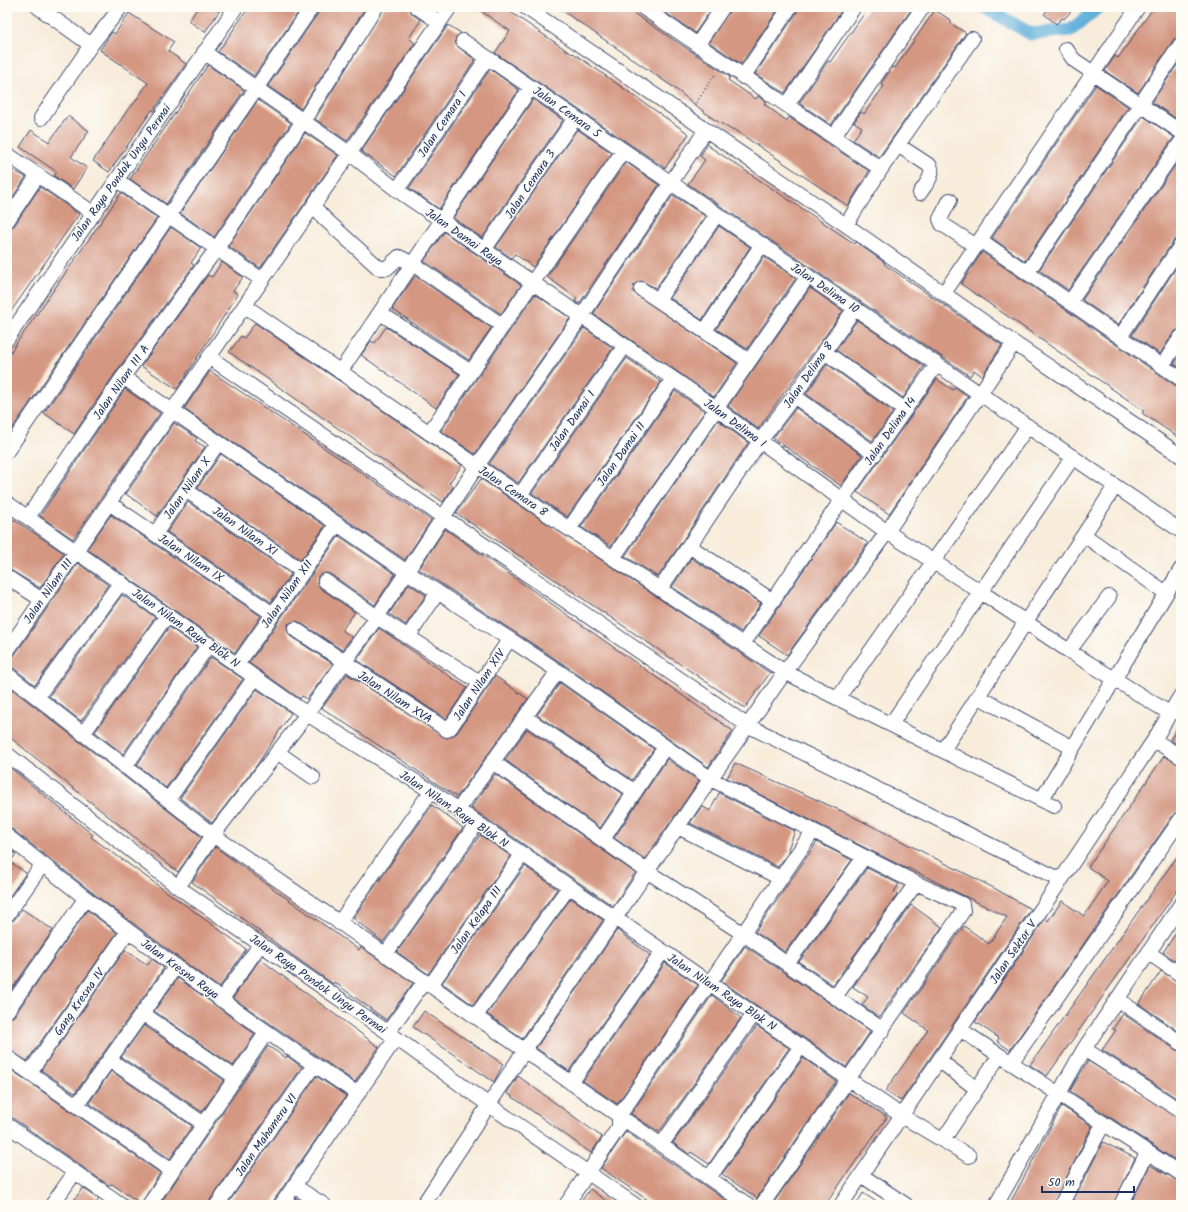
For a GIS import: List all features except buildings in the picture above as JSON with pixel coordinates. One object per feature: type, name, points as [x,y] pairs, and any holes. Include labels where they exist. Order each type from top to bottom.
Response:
[{"type":"street","points":[[38,7],[91,45]]},
{"type":"street","points":[[41,118],[91,45],[121,7]]},
{"type":"street","name":"Jalan Raya Pondok Ungu Permai","points":[[7,339],[236,7]]},
{"type":"street","points":[[7,451],[312,7]]},
{"type":"street","name":"Jalan Nilam III A","points":[[28,517],[123,378],[216,248],[303,121],[376,7]]},
{"type":"street","points":[[417,7],[440,22]]},
{"type":"street","name":"Jalan Nilam III","points":[[7,651],[450,7]]},
{"type":"street","points":[[525,7],[846,225],[1014,343],[1181,456]]},
{"type":"street","points":[[697,45],[723,7]]},
{"type":"street","points":[[744,77],[790,7]]},
{"type":"street","points":[[786,105],[854,7]]},
{"type":"street","points":[[834,136],[923,7]]},
{"type":"street","points":[[944,294],[1092,72],[1138,7]]},
{"type":"street","points":[[646,8],[697,45],[881,169]]},
{"type":"street","points":[[846,225],[881,169],[972,39]]},
{"type":"street","name":"Jalan Cemara 5","points":[[462,41],[671,184]]},
{"type":"street","points":[[1027,273],[1181,44]]},
{"type":"street","points":[[1066,49],[1074,60],[1181,132]]},
{"type":"street","name":"Jalan Damai Raya","points":[[204,52],[349,153],[397,190],[581,318]]},
{"type":"street","name":"Jalan Cemara 1","points":[[397,190],[486,58]]},
{"type":"street","points":[[340,372],[531,87]]},
{"type":"street","name":"Jalan Cemara 3","points":[[484,250],[575,118]]},
{"type":"street","points":[[178,888],[213,834],[307,714],[344,663],[407,572],[477,466],[581,318],[706,130]]},
{"type":"street","points":[[1070,302],[1181,142]]},
{"type":"street","points":[[898,145],[930,166],[932,170],[932,174],[920,193]]},
{"type":"street","points":[[429,433],[623,151]]},
{"type":"street","points":[[7,154],[93,213]]},
{"type":"street","points":[[7,221],[38,175]]},
{"type":"street","points":[[117,180],[262,280]]},
{"type":"street","name":"Jalan Delima 10","points":[[671,184],[762,244],[1181,531]]},
{"type":"street","points":[[950,200],[940,219],[942,224],[978,243],[1027,273],[1181,378]]},
{"type":"street","points":[[313,206],[379,268],[387,268],[399,257],[413,264],[502,326]]},
{"type":"street","points":[[658,300],[717,214]]},
{"type":"street","points":[[705,331],[762,244]]},
{"type":"street","points":[[1120,337],[1181,245]]},
{"type":"street","points":[[613,558],[808,276]]},
{"type":"street","points":[[641,289],[749,361]]},
{"type":"street","name":"Jalan Cemara 8","points":[[244,306],[570,529],[785,672],[1048,803],[1073,748]]},
{"type":"street","name":"Jalan Delima 8","points":[[660,589],[760,441],[794,396],[855,308]]},
{"type":"street","points":[[380,313],[470,372]]},
{"type":"street","name":"Jalan Delima I","points":[[581,318],[716,408],[887,532],[981,592],[1069,652],[1171,714]]},
{"type":"street","points":[[1162,366],[1181,337]]},
{"type":"street","points":[[423,1205],[524,1051],[648,872],[710,779],[785,672],[887,532],[1014,343]]},
{"type":"street","name":"Jalan Damai I","points":[[520,494],[624,347]]},
{"type":"street","points":[[825,352],[905,410]]},
{"type":"street","points":[[209,357],[747,726],[1061,880]]},
{"type":"street","name":"Jalan Delima 14","points":[[743,644],[842,498],[875,454],[937,364]]},
{"type":"street","points":[[123,378],[407,572],[558,672],[710,779],[916,883],[961,902],[963,909],[883,1030],[762,1205]]},
{"type":"street","name":"Jalan Damai II","points":[[570,529],[673,379]]},
{"type":"street","points":[[794,396],[875,454]]},
{"type":"street","points":[[838,698],[934,563],[1028,426]]},
{"type":"street","name":"Jalan Nilam X","points":[[155,534],[218,443]]},
{"type":"street","points":[[890,724],[1073,457]]},
{"type":"street","points":[[943,750],[979,697],[1025,622],[1084,536],[1115,486]]},
{"type":"street","name":"Jalan Nilam XI","points":[[186,490],[304,572]]},
{"type":"street","name":"Jalan Nilam IX","points":[[109,502],[273,614]]},
{"type":"street","name":"Jalan Nilam Raya Blok N","points":[[7,503],[307,714],[431,791],[902,1116],[969,1156]]},
{"type":"street","name":"Jalan Nilam XII","points":[[237,665],[337,524]]},
{"type":"street","points":[[1084,536],[1166,593]]},
{"type":"street","points":[[689,546],[773,601]]},
{"type":"street","points":[[979,697],[1073,748],[1181,569]]},
{"type":"street","points":[[7,577],[42,600]]},
{"type":"street","points":[[325,581],[376,617],[481,682]]},
{"type":"street","points":[[37,697],[121,582]]},
{"type":"street","points":[[408,637],[438,592]]},
{"type":"street","points":[[1069,652],[1109,597]]},
{"type":"street","points":[[83,734],[167,615]]},
{"type":"street","name":"Jalan Nilam XVA","points":[[295,629],[344,663],[447,730]]},
{"type":"street","name":"Jalan Nilam XIV","points":[[447,730],[450,728],[510,640]]},
{"type":"street","points":[[125,767],[209,644]]},
{"type":"street","points":[[458,810],[558,672]]},
{"type":"street","points":[[7,674],[213,834],[571,1084],[748,1205]]},
{"type":"street","points":[[168,800],[255,677]]},
{"type":"street","name":"Jalan Sektor V","points":[[841,1205],[961,1030],[1061,880],[1171,714],[1181,695]]},
{"type":"street","points":[[525,717],[634,792]]},
{"type":"street","points":[[1154,740],[1181,756]]},
{"type":"street","points":[[603,840],[665,747]]},
{"type":"street","points":[[277,752],[313,777]]},
{"type":"street","name":"Jalan Raya Pondok Ungu Permai","points":[[7,754],[178,888],[392,1035],[488,1105],[589,1172],[635,1205]]},
{"type":"street","points":[[493,762],[648,872],[742,933],[883,1030]]},
{"type":"street","points":[[339,923],[431,791]]},
{"type":"street","points":[[943,1140],[977,1089],[1005,1060],[1181,818]]},
{"type":"street","points":[[385,955],[476,823]]},
{"type":"street","points":[[678,826],[780,878]]},
{"type":"street","points":[[566,1205],[619,1127],[619,1116],[742,933],[813,831]]},
{"type":"street","name":"Jalan Kresna Raya","points":[[7,836],[85,899],[221,1000],[266,1033],[358,1094]]},
{"type":"street","name":"Jalan Kelapa III","points":[[281,1205],[358,1094],[392,1035],[427,984],[522,855]]},
{"type":"street","points":[[787,964],[864,857]]},
{"type":"street","points":[[7,915],[42,865]]},
{"type":"street","points":[[835,997],[916,883]]},
{"type":"street","points":[[475,1017],[569,886]]},
{"type":"street","points":[[7,1011],[85,899]]},
{"type":"street","points":[[996,1205],[1051,1090],[1084,1049],[1181,905]]},
{"type":"street","name":"Gang Kresna IV","points":[[30,1072],[128,931]]},
{"type":"street","points":[[221,1000],[260,945]]},
{"type":"street","points":[[571,1084],[663,951]]},
{"type":"street","points":[[1149,953],[1181,975]]},
{"type":"street","points":[[77,1105],[176,966]]},
{"type":"street","points":[[1117,999],[1181,1043]]},
{"type":"street","points":[[142,1013],[236,1078]]},
{"type":"street","points":[[661,1145],[754,1014]]},
{"type":"street","points":[[961,1030],[1181,1174]]},
{"type":"street","points":[[149,1205],[266,1033]]},
{"type":"street","points":[[708,1178],[800,1046]]},
{"type":"street","points":[[1084,1049],[1181,1111]]},
{"type":"street","points":[[7,1057],[172,1170]]},
{"type":"street","points":[[110,1060],[204,1124]]},
{"type":"street","points":[[940,1061],[977,1089]]},
{"type":"street","name":"Jalan Mahameru VI","points":[[217,1205],[314,1065]]},
{"type":"street","points":[[1061,1205],[1103,1124]]},
{"type":"street","points":[[7,1125],[122,1205]]},
{"type":"street","points":[[1120,1205],[1147,1153]]},
{"type":"street","points":[[52,1205],[75,1172]]},
{"type":"street","points":[[861,1175],[906,1205]]},
{"type":"street","points":[[294,1186],[324,1205]]},
{"type":"path","points":[[687,117],[722,62]]},
{"type":"waterway","points":[[984,7],[1031,34],[1071,30],[1099,7]]}]
